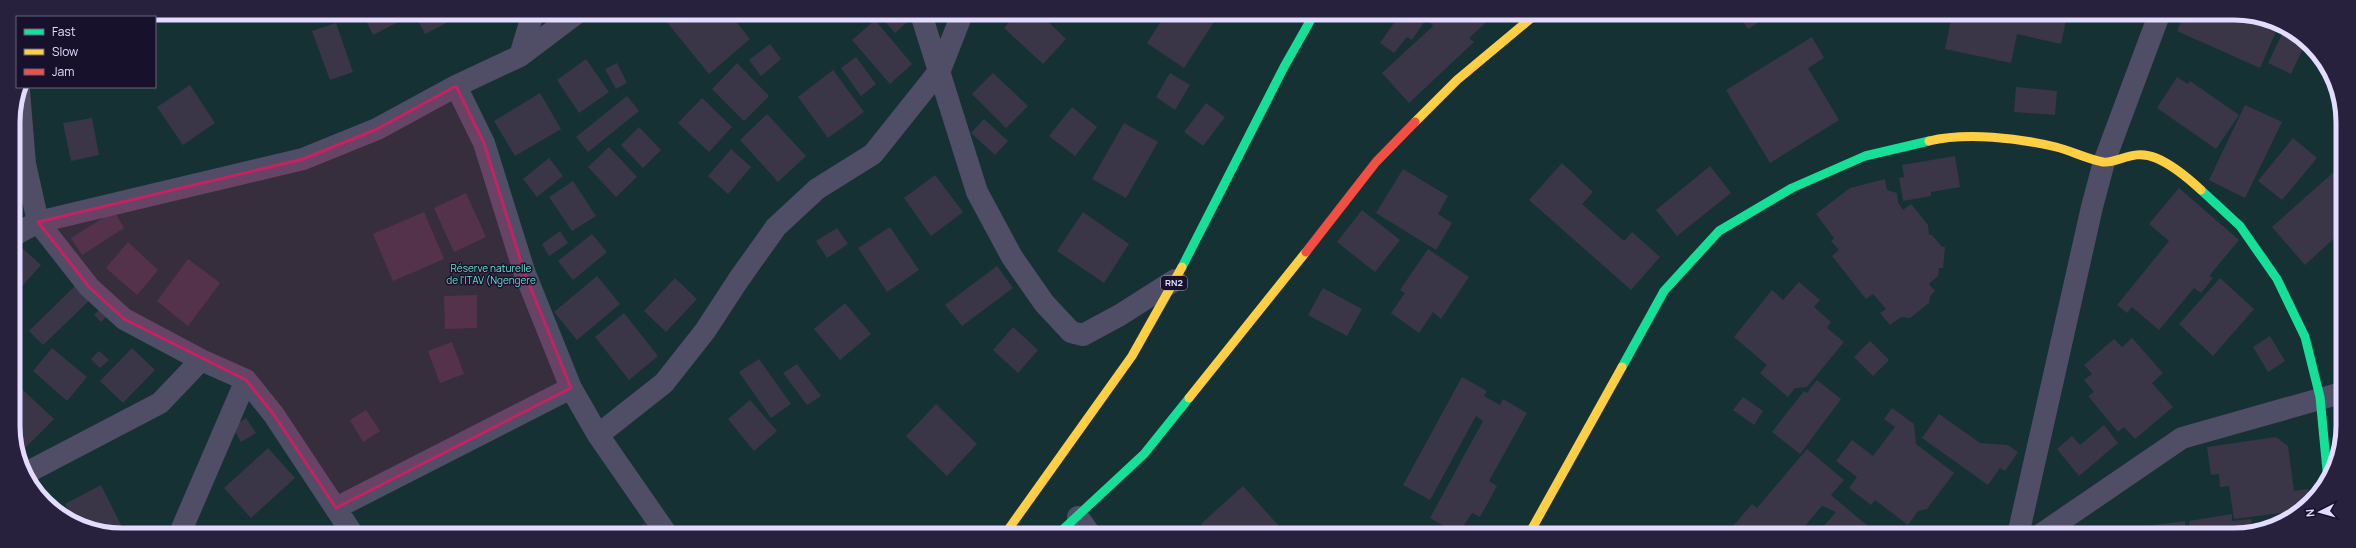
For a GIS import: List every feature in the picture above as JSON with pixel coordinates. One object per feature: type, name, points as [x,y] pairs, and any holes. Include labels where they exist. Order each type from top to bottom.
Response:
[{"type":"main road","name":"RN2","points":[[1010,528],[1036,494],[1132,356],[1175,280],[1284,67],[1311,20]]},
{"type":"main road","points":[[1084,525],[1243,332],[1376,162],[1457,80],[1529,20]]},
{"type":"main road","points":[[1532,528],[1664,291],[1719,231],[1792,188],[1865,156],[1940,138],[2001,138],[2056,147],[2104,162],[2133,154],[2155,157],[2177,169],[2240,226],[2276,279],[2304,337],[2320,397],[2327,469]]},
{"type":"street","points":[[520,56],[531,20]]},
{"type":"street","points":[[20,232],[38,222],[303,159],[377,129],[456,86],[520,56],[569,20]]},
{"type":"street","points":[[923,20],[940,70],[977,192],[1012,257],[1044,303],[1071,332],[1083,335],[1120,315],[1175,280]]},
{"type":"street","points":[[598,435],[664,383],[706,331],[776,227],[817,189],[873,154],[940,70],[960,20]]},
{"type":"street","points":[[2020,528],[2092,207],[2104,162],[2157,20]]},
{"type":"street","points":[[456,86],[484,142],[524,271],[571,388],[598,435],[663,528]]},
{"type":"street","points":[[21,111],[25,164],[38,222],[89,287],[124,319],[201,360],[246,380],[274,415],[349,528]]},
{"type":"street","points":[[31,471],[160,403],[201,360]]},
{"type":"street","points":[[182,528],[246,380]]},
{"type":"street","points":[[336,508],[571,388]]},
{"type":"street","points":[[2050,528],[2182,438],[2320,397],[2336,394]]},
{"type":"highlighted area","points":[[456,86],[484,143],[524,271],[571,388],[336,508],[274,415],[246,380],[124,319],[89,287],[38,222],[303,159],[377,129]]},
{"type":"green space","name":"Réserve naturelle de l'ITAV (Ngengere","points":[[156,20],[2241,20],[2261,23],[2296,41],[2319,65],[2331,89],[2334,102],[2336,115],[2336,433],[2331,459],[2326,471],[2312,492],[2300,492],[2300,504],[2285,514],[2261,525],[2241,528],[108,527],[95,525],[71,514],[50,498],[34,477],[25,459],[22,446],[20,433],[20,115],[23,95],[26,88],[156,88]]},
{"type":"building","points":[[366,20],[402,20],[373,35]]},
{"type":"building","points":[[418,20],[452,20],[425,34]]},
{"type":"building","points":[[665,20],[735,20],[750,39],[709,74]]},
{"type":"building","points":[[875,20],[912,64],[890,84],[852,40]]},
{"type":"building","points":[[884,20],[909,20],[895,33]]},
{"type":"building","points":[[1011,20],[1046,20],[1066,39],[1043,64],[1004,28]]},
{"type":"building","points":[[1162,20],[1215,20],[1184,68],[1147,43]]},
{"type":"building","points":[[1396,20],[1425,21],[1412,40],[1407,37],[1394,53],[1380,43]]},
{"type":"building","points":[[1428,20],[1488,20],[1469,38],[1474,42],[1409,103],[1382,73],[1433,26]]},
{"type":"building","points":[[1742,20],[1762,20],[1748,29]]},
{"type":"building","points":[[1951,20],[2066,20],[2061,44],[2017,34],[2011,63],[1945,49]]},
{"type":"building","points":[[2182,20],[2241,20],[2261,23],[2277,30],[2260,68],[2177,31]]},
{"type":"building","points":[[336,23],[353,72],[330,80],[312,31]]},
{"type":"building","points":[[2283,33],[2303,48],[2291,74],[2268,63]]},
{"type":"building","points":[[1812,37],[1824,58],[1808,68],[1839,120],[1770,163],[1726,90]]},
{"type":"building","points":[[770,44],[781,59],[761,76],[749,60]]},
{"type":"building","points":[[856,57],[876,84],[861,96],[841,68]]},
{"type":"building","points":[[586,59],[609,92],[579,113],[557,80]]},
{"type":"building","points":[[617,63],[627,83],[616,89],[605,69]]},
{"type":"building","points":[[737,63],[769,96],[744,121],[712,89]]},
{"type":"building","points":[[833,70],[864,112],[828,138],[798,97]]},
{"type":"building","points":[[993,73],[1028,106],[1006,128],[972,94]]},
{"type":"building","points":[[1170,73],[1190,85],[1175,110],[1156,97]]},
{"type":"building","points":[[2177,77],[2188,84],[2190,81],[2239,115],[2216,149],[2157,108]]},
{"type":"building","points":[[190,85],[215,123],[183,145],[157,107]]},
{"type":"building","points":[[2016,87],[2057,91],[2055,115],[2014,112]]},
{"type":"building","points":[[540,93],[561,129],[515,156],[494,121]]},
{"type":"building","points":[[627,96],[639,111],[588,152],[576,137]]},
{"type":"building","points":[[702,98],[732,127],[709,152],[678,123]]},
{"type":"building","points":[[1206,103],[1225,117],[1203,146],[1184,132]]},
{"type":"building","points":[[2245,105],[2282,122],[2245,198],[2209,180]]},
{"type":"building","points":[[1072,107],[1097,127],[1075,156],[1049,136]]},
{"type":"building","points":[[767,114],[806,156],[778,182],[740,140]]},
{"type":"building","points":[[92,118],[99,155],[71,161],[63,123]]},
{"type":"building","points":[[984,119],[1008,141],[995,155],[971,133]]},
{"type":"building","points":[[1124,123],[1158,142],[1126,198],[1092,179]]},
{"type":"building","points":[[639,127],[661,150],[643,168],[621,145]]},
{"type":"building","points":[[2293,138],[2317,158],[2282,200],[2258,181]]},
{"type":"building","points":[[609,147],[637,177],[616,197],[588,167]]},
{"type":"building","points":[[731,149],[751,167],[728,194],[708,176]]},
{"type":"building","points":[[1955,156],[1960,187],[1931,192],[1931,196],[1903,201],[1899,178],[1904,177],[1902,165]]},
{"type":"building","points":[[549,158],[563,176],[537,197],[523,179]]},
{"type":"building","points":[[1562,163],[1593,192],[1582,204],[1624,241],[1632,232],[1660,257],[1631,290],[1529,200]]},
{"type":"building","points":[[1710,166],[1731,193],[1677,236],[1656,210]]},
{"type":"building","points":[[1403,169],[1448,196],[1438,214],[1452,223],[1436,250],[1376,213]]},
{"type":"building","points":[[2335,171],[2336,237],[2305,265],[2272,227]]},
{"type":"building","points":[[935,175],[963,212],[931,236],[904,198]]},
{"type":"building","points":[[1885,179],[1887,190],[1897,193],[1898,202],[1903,210],[1911,204],[1928,225],[1929,235],[1932,235],[1942,247],[1945,247],[1943,268],[1939,268],[1938,276],[1929,284],[1935,291],[1930,296],[1929,303],[1910,318],[1901,317],[1890,325],[1880,313],[1886,309],[1873,294],[1866,299],[1832,256],[1839,250],[1831,241],[1834,238],[1816,214],[1850,188]]},
{"type":"building","points":[[573,181],[596,216],[572,231],[549,197]]},
{"type":"building","points":[[2179,188],[2239,240],[2209,276],[2213,278],[2201,293],[2194,288],[2159,330],[2132,307],[2127,313],[2117,305],[2169,241],[2149,224]]},
{"type":"building","points":[[466,193],[486,237],[454,252],[434,208]]},
{"type":"building","points":[[1362,210],[1400,240],[1375,272],[1337,242]]},
{"type":"building","points":[[114,211],[124,228],[82,255],[71,238]]},
{"type":"building","points":[[424,212],[444,259],[393,281],[373,234]]},
{"type":"building","points":[[1083,212],[1129,244],[1104,283],[1057,251]]},
{"type":"building","points":[[890,227],[919,270],[887,292],[858,248]]},
{"type":"building","points":[[837,228],[848,244],[827,258],[816,241]]},
{"type":"building","points":[[560,231],[568,243],[549,256],[542,244]]},
{"type":"building","points":[[592,234],[607,252],[573,280],[558,261]]},
{"type":"building","points":[[128,242],[158,270],[137,295],[106,268]]},
{"type":"building","points":[[22,248],[41,265],[20,288],[20,250]]},
{"type":"building","points":[[1428,249],[1469,277],[1441,319],[1433,312],[1419,333],[1391,313],[1405,293],[1400,290]]},
{"type":"building","points":[[188,259],[220,283],[188,326],[157,301]]},
{"type":"building","points":[[997,266],[1013,288],[962,326],[945,305]]},
{"type":"building","points":[[597,276],[620,304],[577,340],[554,312]]},
{"type":"building","points":[[675,278],[697,299],[666,332],[644,311]]},
{"type":"building","points":[[2220,278],[2254,309],[2213,356],[2179,324]]},
{"type":"building","points":[[1799,282],[1820,300],[1814,307],[1831,322],[1827,328],[1844,342],[1807,387],[1795,388],[1788,397],[1760,373],[1767,365],[1734,337],[1772,290],[1783,300]]},
{"type":"building","points":[[76,285],[90,300],[43,345],[29,331]]},
{"type":"building","points":[[1323,288],[1362,309],[1347,336],[1308,315]]},
{"type":"building","points":[[477,295],[477,328],[445,329],[444,296]]},
{"type":"building","points":[[845,303],[871,334],[840,360],[814,329]]},
{"type":"building","points":[[99,310],[106,317],[101,322],[94,315]]},
{"type":"building","points":[[624,313],[658,356],[629,380],[595,337]]},
{"type":"building","points":[[1013,327],[1038,350],[1018,373],[993,350]]},
{"type":"building","points":[[2270,336],[2285,361],[2268,372],[2253,347]]},
{"type":"building","points":[[2132,338],[2163,373],[2152,383],[2173,407],[2135,439],[2124,427],[2118,432],[2088,396],[2094,392],[2084,380],[2092,374],[2084,365],[2114,339],[2122,347]]},
{"type":"building","points":[[1870,341],[1889,360],[1873,376],[1854,357]]},
{"type":"building","points":[[452,342],[464,374],[440,383],[428,351]]},
{"type":"building","points":[[52,348],[87,377],[67,401],[33,371]]},
{"type":"building","points":[[132,348],[155,370],[123,403],[100,381]]},
{"type":"building","points":[[99,351],[109,360],[100,368],[91,359]]},
{"type":"building","points":[[759,359],[791,404],[771,418],[739,372]]},
{"type":"building","points":[[797,364],[821,396],[807,405],[783,373]]},
{"type":"building","points":[[1462,377],[1487,391],[1484,396],[1500,405],[1503,399],[1527,413],[1489,481],[1497,486],[1480,517],[1472,513],[1462,528],[1448,528],[1430,518],[1483,421],[1476,416],[1430,500],[1403,485]]},
{"type":"building","points":[[1817,380],[1841,399],[1800,454],[1772,432],[1804,391],[1807,393]]},
{"type":"building","points":[[22,389],[54,419],[23,450],[20,433],[20,391]]},
{"type":"building","points":[[1743,397],[1763,411],[1754,425],[1733,410]]},
{"type":"building","points":[[750,400],[777,431],[754,451],[728,419]]},
{"type":"building","points":[[936,404],[977,444],[947,476],[906,436]]},
{"type":"building","points":[[1892,408],[1914,424],[1916,444],[1954,473],[1927,509],[1918,511],[1908,525],[1875,500],[1871,505],[1849,488],[1857,477],[1836,461],[1852,440],[1873,456],[1895,427],[1884,419]]},
{"type":"building","points":[[366,410],[380,431],[363,442],[350,420]]},
{"type":"building","points":[[1939,414],[1980,443],[2008,445],[2018,452],[2005,471],[2000,468],[1988,485],[1922,438]]},
{"type":"building","points":[[246,418],[256,433],[241,442],[232,427]]},
{"type":"building","points":[[2104,425],[2118,443],[2079,476],[2057,449],[2072,436],[2080,445]]},
{"type":"building","points":[[2276,437],[2288,446],[2294,491],[2308,489],[2308,492],[2300,492],[2300,504],[2288,512],[2234,519],[2229,486],[2220,487],[2219,474],[2211,475],[2207,447]]},
{"type":"building","points":[[268,448],[295,478],[251,518],[224,488]]},
{"type":"building","points":[[1807,449],[1844,480],[1831,495],[1870,528],[1822,528],[1836,512],[1822,506],[1803,528],[1731,528],[1752,504],[1757,508]]},
{"type":"building","points":[[101,485],[122,527],[95,525],[70,513],[65,504]]},
{"type":"building","points":[[1243,486],[1281,528],[1205,528],[1201,524]]},
{"type":"building","points":[[2232,514],[2232,521],[2251,519],[2252,526],[2241,528],[2190,528],[2189,521]]},
{"type":"building","points":[[2185,521],[2186,528],[2139,528]]},
{"type":"building","points":[[644,523],[649,528],[639,528]]},
{"type":"traffic: fast","points":[[1182,267],[1284,67],[1311,20]]},
{"type":"traffic: fast","points":[[1622,367],[1664,291],[1719,231],[1792,188],[1865,156],[1929,141]]},
{"type":"traffic: fast","points":[[2201,190],[2240,226],[2277,279],[2305,337],[2320,397],[2327,469]]},
{"type":"traffic: fast","points":[[1064,528],[1144,454],[1189,398]]},
{"type":"traffic: slow","points":[[1415,122],[1457,80],[1529,20]]},
{"type":"traffic: slow","points":[[1929,141],[1959,137],[1992,137],[2026,141],[2056,147],[2103,162],[2114,161],[2133,155],[2148,155],[2174,168],[2201,190]]},
{"type":"traffic: slow","points":[[1189,398],[1306,252]]},
{"type":"traffic: slow","points":[[1009,528],[1132,356],[1182,267]]},
{"type":"traffic: slow","points":[[1532,528],[1622,367]]},
{"type":"traffic: jam","points":[[1306,252],[1376,162],[1415,122]]}]
